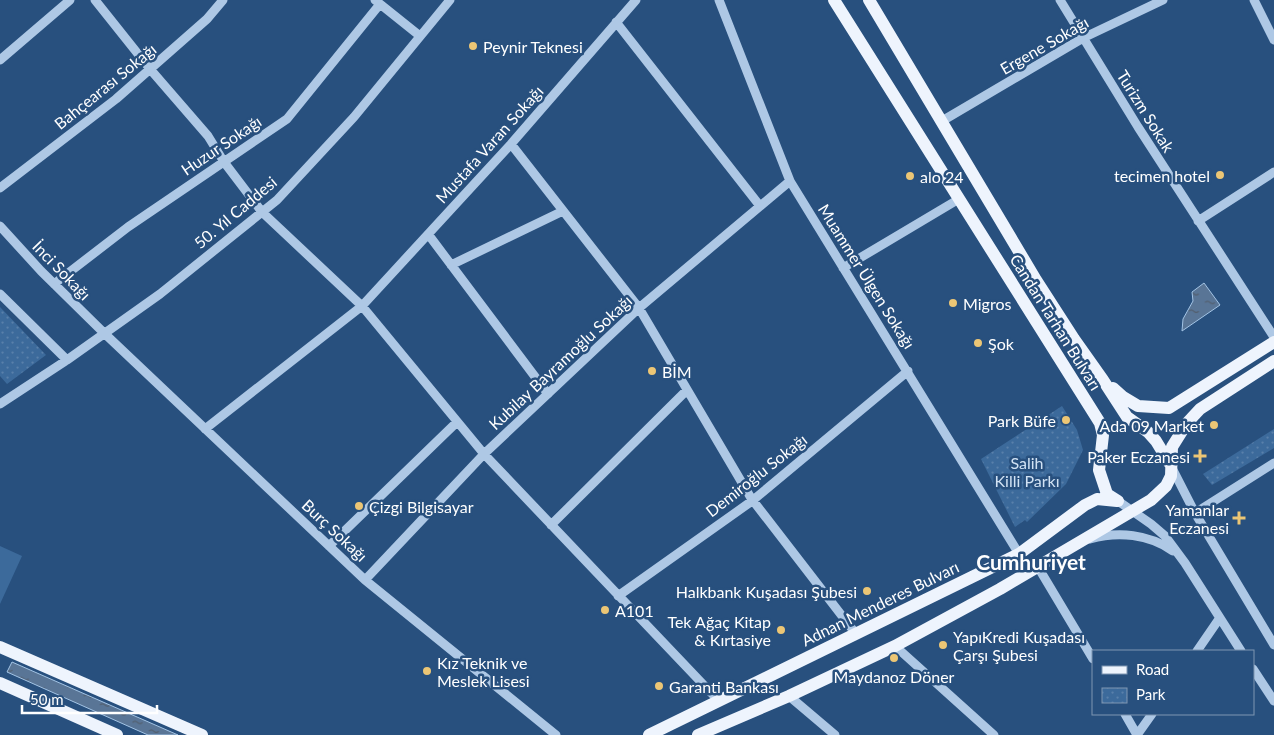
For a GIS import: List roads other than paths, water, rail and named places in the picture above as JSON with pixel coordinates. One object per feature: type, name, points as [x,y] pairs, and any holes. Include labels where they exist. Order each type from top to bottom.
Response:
[{"type":"main road","name":"Candan Tarhan Bulvarı","points":[[834,0],[1100,423],[1103,435],[1099,470],[1107,494],[1118,501]]},
{"type":"main road","name":"Candan Tarhan Bulvarı","points":[[869,0],[1036,280],[1074,339],[1104,380],[1127,417],[1148,432],[1170,464]]},
{"type":"main road","points":[[1104,380],[1123,397],[1138,406],[1169,408],[1274,342]]},
{"type":"main road","points":[[701,734],[789,696],[895,646],[1038,567],[1073,544],[1150,500],[1166,486],[1170,476],[1172,447],[1187,423],[1200,409],[1274,361]]},
{"type":"main road","name":"Adnan Menderes Bulvarı","points":[[649,735],[1019,554],[1085,505],[1097,499],[1132,504],[1150,500]]},
{"type":"main road","points":[[0,647],[202,735]]},
{"type":"main road","points":[[0,684],[117,735]]},
{"type":"street","points":[[0,60],[70,0]]},
{"type":"street","points":[[95,0],[150,69],[208,136],[224,162],[262,212],[362,306],[484,454],[718,700]]},
{"type":"street","name":"Bahçearası Sokağı","points":[[0,188],[116,99],[207,19],[223,0]]},
{"type":"street","name":"50. Yıl Caddesi","points":[[0,404],[67,360],[160,294],[277,200],[354,117],[450,0]]},
{"type":"street","name":"Mustafa Varan Sokağı","points":[[206,429],[362,306],[511,144],[636,0]]},
{"type":"street","name":"Muammer Ülgen Sokağı","points":[[718,0],[790,181],[1019,554]]},
{"type":"street","name":"Turizm Sokak","points":[[1060,0],[1198,221],[1274,337]]},
{"type":"street","name":"Ergene Sokağı","points":[[942,121],[1083,38],[1163,0]]},
{"type":"street","points":[[1254,0],[1274,40]]},
{"type":"street","points":[[377,2],[420,36]]},
{"type":"street","name":"Huzur Sokağı","points":[[54,284],[128,227],[287,119],[377,2]]},
{"type":"street","points":[[616,22],[760,206]]},
{"type":"street","points":[[511,144],[639,308],[752,501],[856,634]]},
{"type":"street","points":[[1198,221],[1274,172]]},
{"type":"street","name":"Kubilay Bayramoğlu Sokağı","points":[[365,580],[484,454],[639,308],[790,181]]},
{"type":"street","points":[[843,268],[959,199]]},
{"type":"street","points":[[450,265],[563,211]]},
{"type":"street","name":"İnci Sokağı","points":[[0,226],[54,284],[104,333]]},
{"type":"street","points":[[428,234],[548,394]]},
{"type":"street","points":[[0,294],[67,360]]},
{"type":"street","name":"Burç Sokağı","points":[[104,333],[365,580],[556,735]]},
{"type":"street","name":"Demiroğlu Sokağı","points":[[618,596],[752,501],[908,371]]},
{"type":"street","points":[[551,525],[687,390]]},
{"type":"street","points":[[329,546],[457,422]]},
{"type":"street","points":[[1195,513],[1274,462]]},
{"type":"street","name":"Candan Tarhan Bulvarı","points":[[1170,464],[1195,513],[1274,645]]},
{"type":"street","name":"Candan Tarhan Bulvarı","points":[[1118,501],[1165,536],[1240,650]]},
{"type":"street","points":[[1073,544],[1096,537],[1114,535],[1143,536],[1163,544],[1180,556]]},
{"type":"street","points":[[1038,567],[1092,657]]},
{"type":"street","points":[[1198,650],[1219,619]]},
{"type":"street","points":[[895,646],[994,735]]},
{"type":"street","points":[[1254,671],[1274,701]]},
{"type":"street","points":[[789,696],[835,735]]},
{"type":"street","points":[[1126,715],[1137,735],[1151,715]]},
{"type":"water","points":[[1204,283],[1220,305],[1182,331],[1183,319],[1193,301],[1192,292]]},
{"type":"water","points":[[12,662],[178,735],[148,735],[7,672]]},
{"type":"place","name":"Peynir Teknesi","points":[[473,46]]},
{"type":"place","name":"tecimen hotel","points":[[1220,175]]},
{"type":"place","name":"alo 24","points":[[910,176]]},
{"type":"place","name":"Migros","points":[[953,303]]},
{"type":"place","name":"Şok","points":[[978,343]]},
{"type":"place","name":"BİM","points":[[652,371]]},
{"type":"place","name":"Park Büfe","points":[[1066,420]]},
{"type":"place","name":"Ada 09 Market","points":[[1214,425]]},
{"type":"place","name":"Paker Eczanesi","points":[[1200,456]]},
{"type":"place","name":"Çizgi Bilgisayar","points":[[359,506]]},
{"type":"place","name":"Yamanlar Eczanesi","points":[[1239,518]]},
{"type":"place","name":"Halkbank Kuşadası Şubesi","points":[[867,591]]},
{"type":"place","name":"A101","points":[[605,610]]},
{"type":"place","name":"Tek Ağaç Kitap & Kırtasiye","points":[[781,630]]},
{"type":"place","name":"YapıKredi Kuşadası Çarşı Şubesi","points":[[943,645]]},
{"type":"place","name":"Maydanoz Döner","points":[[894,658]]},
{"type":"place","name":"Kız Teknik ve Meslek Lisesi","points":[[427,671]]},
{"type":"place","name":"Garanti Bankası","points":[[659,686]]},
{"type":"district","name":"Cumhuriyet","points":[[1031,561]]},
{"type":"park label","name":"Salih Killi Parkı","points":[[1027,471]]}]
